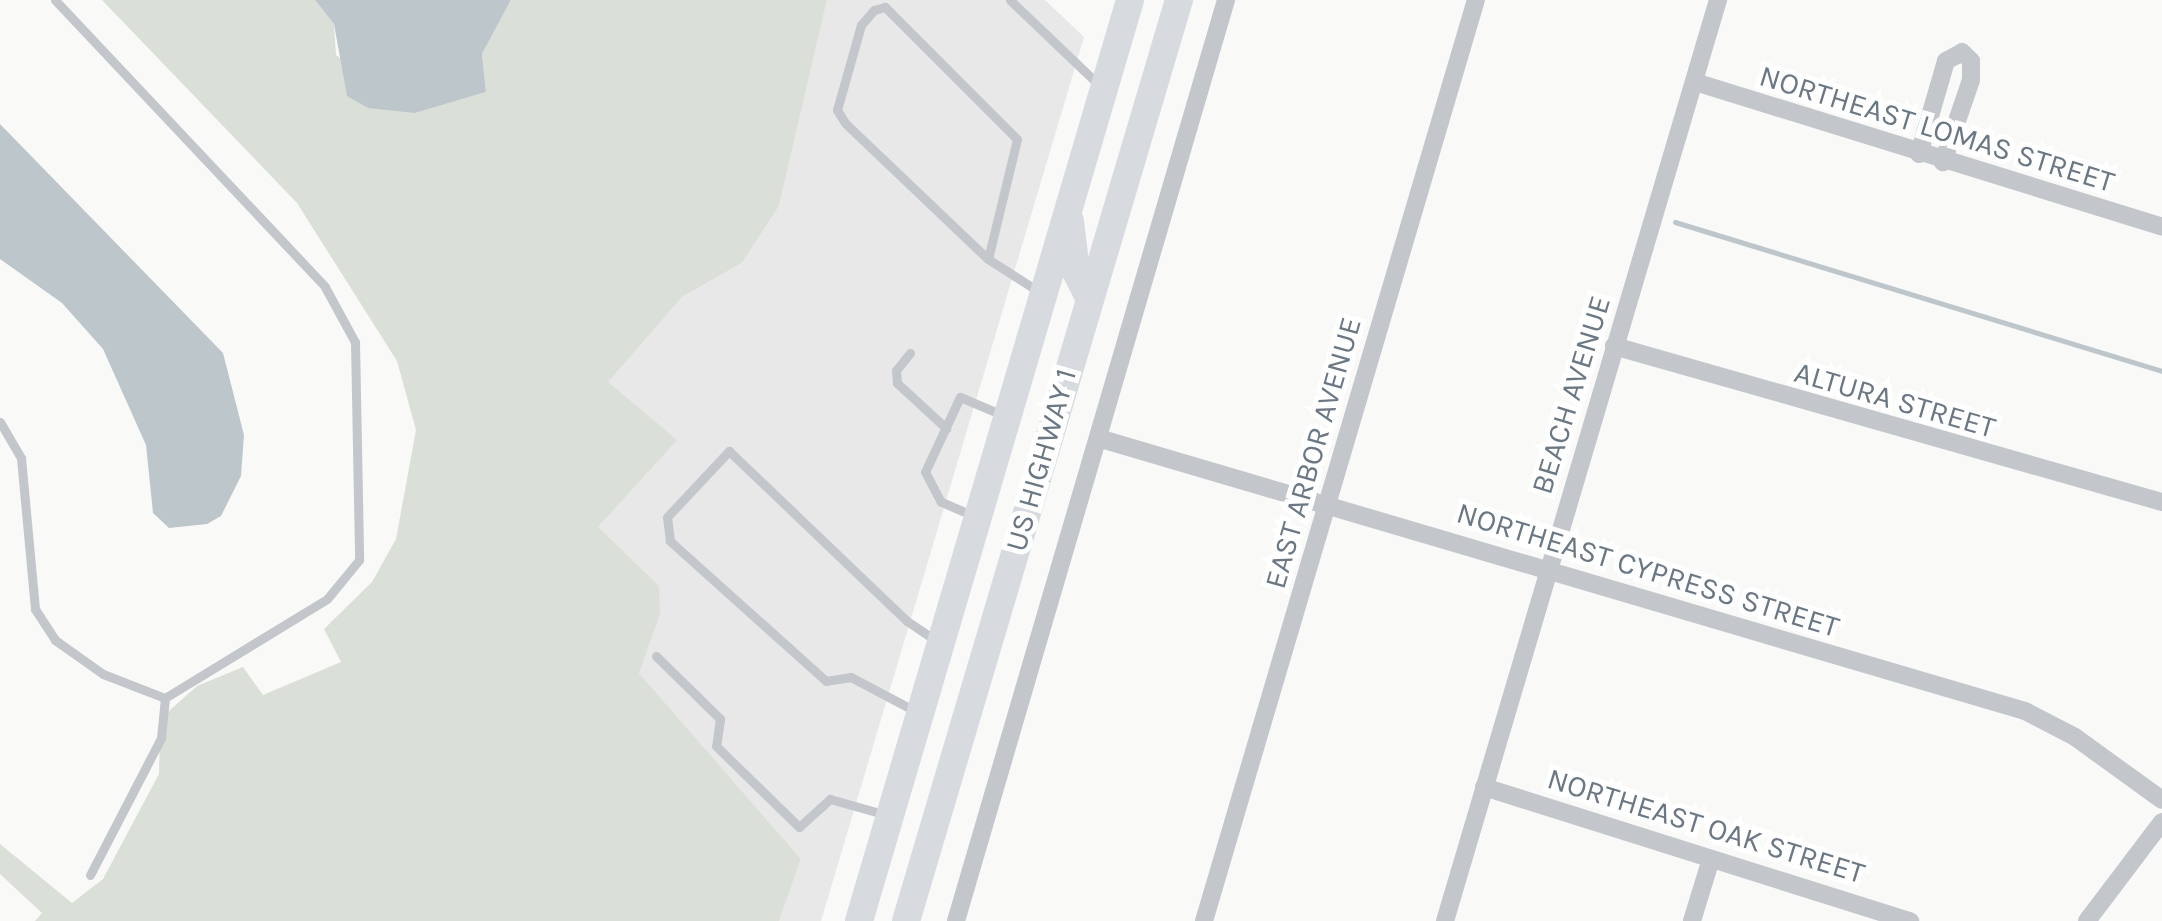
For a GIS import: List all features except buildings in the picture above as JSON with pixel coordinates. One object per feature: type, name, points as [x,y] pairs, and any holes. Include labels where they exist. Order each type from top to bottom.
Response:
[{"type":"main road","name":"US HIGHWAY 1","points":[[859,921],[1130,0]]},
{"type":"main road","name":"US HIGHWAY 1","points":[[906,921],[1179,0]]},
{"type":"main road","points":[[1068,209],[1076,272],[1089,297]]},
{"type":"main road","points":[[1044,294],[1060,314],[1068,370]]},
{"type":"street","points":[[956,921],[1226,0]]},
{"type":"street","name":"EAST ARBOR AVENUE","points":[[1204,921],[1476,0]]},
{"type":"street","name":"BEACH AVENUE","points":[[1445,921],[1718,0]]},
{"type":"street","points":[[1920,154],[1946,61],[1962,52],[1971,61],[1970,80],[1943,162]]},
{"type":"street","name":"NORTHEAST LOMAS STREET","points":[[1695,82],[2162,228]]},
{"type":"street","name":"ALTURA STREET","points":[[1614,346],[2162,502]]},
{"type":"street","name":"NORTHEAST CYPRESS STREET","points":[[1098,438],[2025,711],[2074,737],[2162,800]]},
{"type":"street","name":"NORTHEAST OAK STREET","points":[[1484,787],[1910,921]]},
{"type":"street","points":[[2087,921],[2162,822]]},
{"type":"street","points":[[1692,921],[1710,859]]},
{"type":"lane","points":[[55,0],[325,288],[354,342],[359,560],[327,600],[165,698]]},
{"type":"lane","points":[[1010,0],[1104,90]]},
{"type":"lane","points":[[988,259],[1017,139],[885,7],[874,10],[860,24],[837,110],[988,259],[1044,294]]},
{"type":"lane","points":[[910,353],[896,370],[898,383],[946,428]]},
{"type":"lane","points":[[978,518],[941,502],[925,472],[960,397],[1007,417]]},
{"type":"lane","points":[[0,422],[21,458],[35,609],[55,640],[103,674],[165,698]]},
{"type":"lane","points":[[920,714],[851,677],[826,681],[670,540],[666,517],[729,450],[907,621],[941,643]]},
{"type":"lane","points":[[656,656],[720,718],[716,746],[799,826],[830,799],[890,816]]},
{"type":"lane","points":[[90,875],[160,738],[165,698]]},
{"type":"shaded area","points":[[102,0],[315,0],[334,24],[336,55],[415,113],[486,92],[482,54],[511,0],[827,0],[779,206],[742,263],[682,297],[608,382],[677,440],[598,527],[659,586],[660,614],[639,673],[801,859],[779,921],[35,921],[42,913],[0,874],[0,844],[72,903],[103,879],[159,774],[160,728],[170,710],[197,686],[243,667],[263,695],[341,662],[324,629],[372,582],[396,539],[416,430],[397,361],[297,203]]},
{"type":"shaded area","points":[[315,0],[511,0],[482,54],[486,92],[415,113],[368,108],[347,96],[334,24]]},
{"type":"shaded area","points":[[827,0],[1045,0],[1084,37],[821,921],[779,921],[801,859],[639,673],[653,621],[598,527],[676,440],[607,382],[682,297],[742,263],[779,206]]},
{"type":"shaded area","points":[[0,124],[223,353],[244,435],[241,476],[221,516],[207,524],[169,528],[153,513],[146,445],[103,349],[62,303],[0,259]]},
{"type":"waterway","points":[[1675,222],[2162,371]]}]
